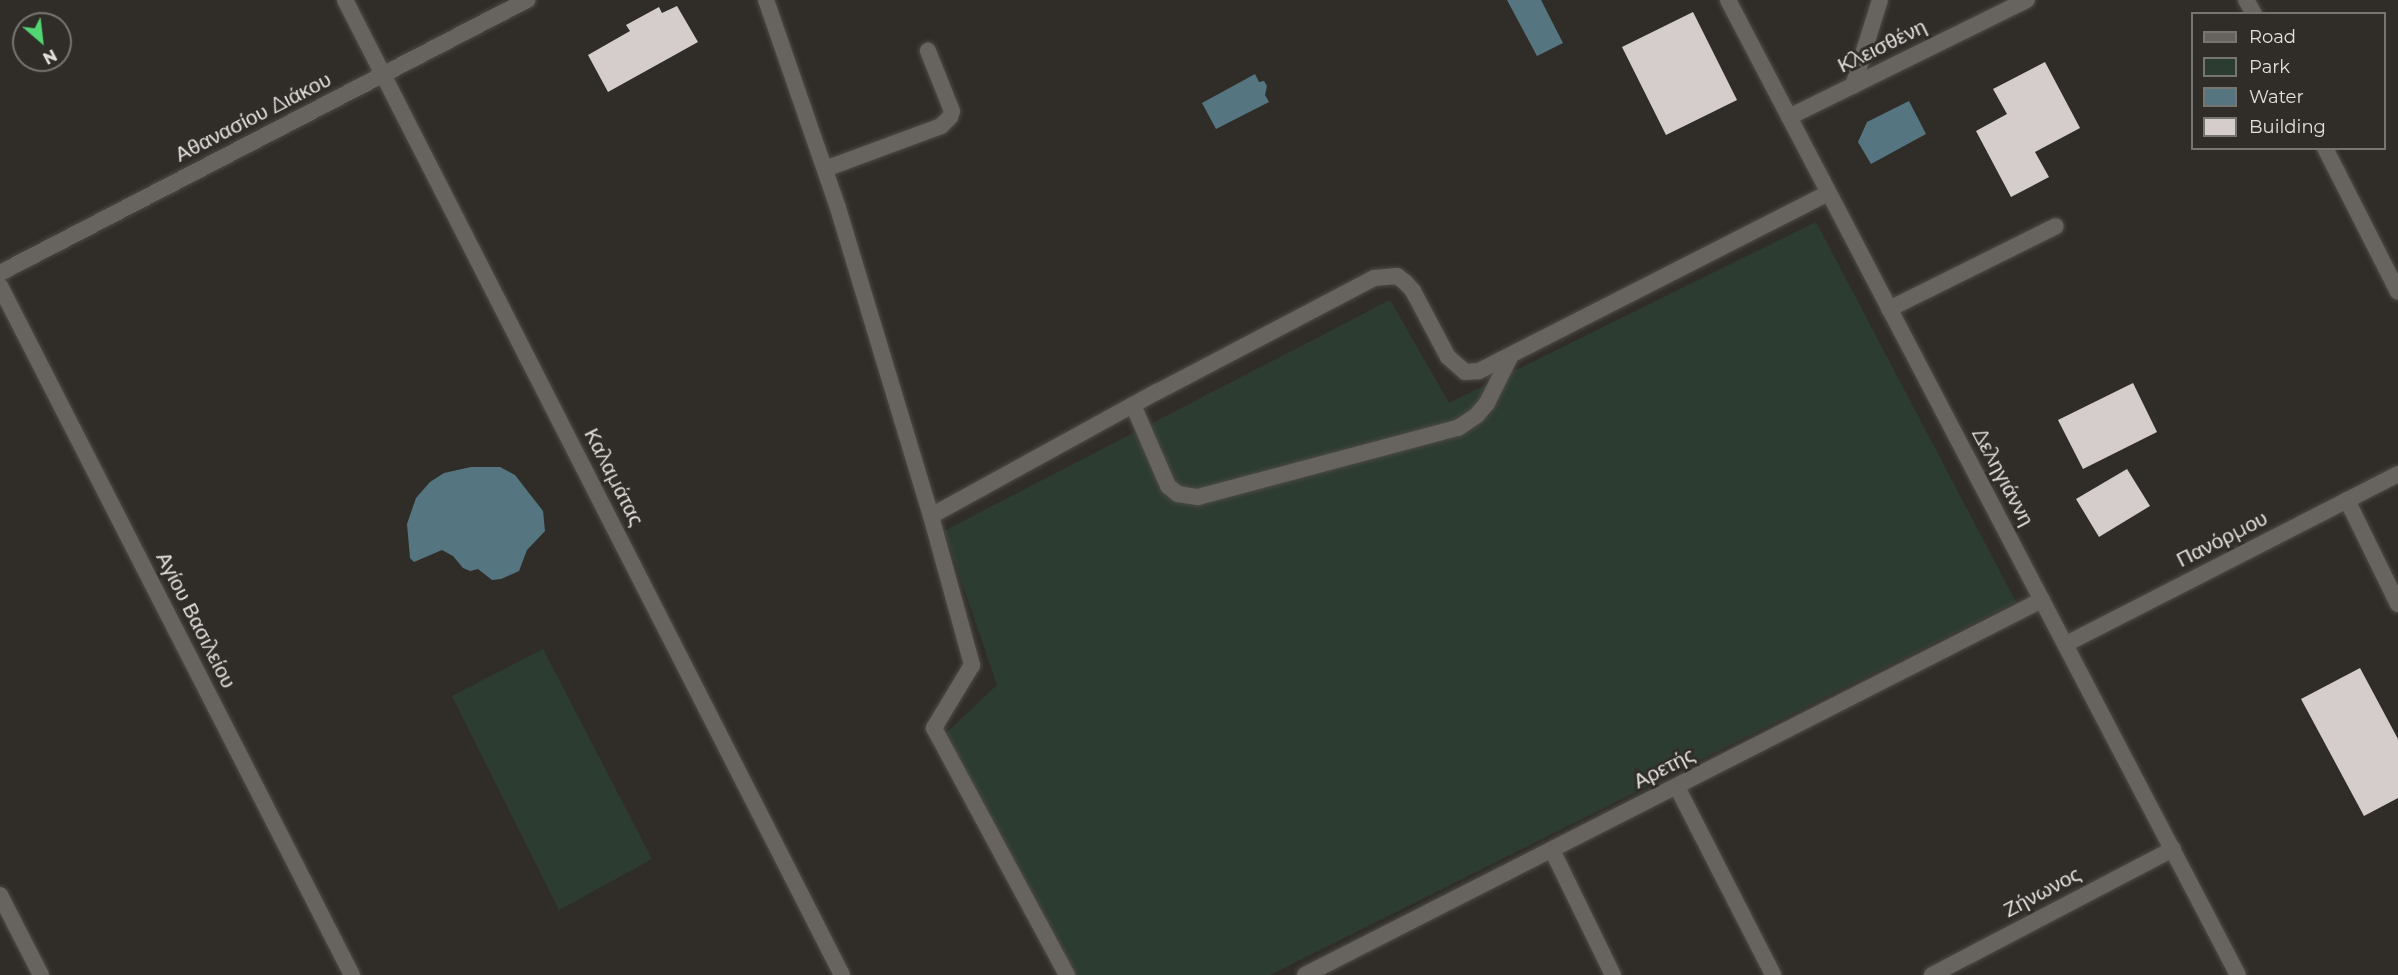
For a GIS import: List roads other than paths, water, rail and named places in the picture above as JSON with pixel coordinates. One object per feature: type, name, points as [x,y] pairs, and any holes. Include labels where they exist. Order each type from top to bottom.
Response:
[{"type":"street","name":"Καλαμάτας","points":[[345,0],[385,73],[842,975]]},
{"type":"street","name":"Αθανασίου Διάκου","points":[[0,273],[527,0]]},
{"type":"street","points":[[766,0],[825,169],[931,516],[972,665],[934,728],[1067,975]]},
{"type":"street","name":"Δεληγιάννη","points":[[1728,0],[2238,975]]},
{"type":"street","points":[[1853,86],[1880,0]]},
{"type":"street","name":"Κλεισθένη","points":[[1789,117],[2027,0]]},
{"type":"street","points":[[825,169],[941,126],[950,117],[952,111],[928,51]]},
{"type":"street","points":[[2326,150],[2398,292]]},
{"type":"street","points":[[931,516],[1133,405],[1384,275],[1396,276],[1413,291],[1448,357],[1466,372],[1479,371],[1828,193]]},
{"type":"street","points":[[1889,309],[2056,226]]},
{"type":"street","name":"Αγίου Βασιλείου","points":[[0,286],[352,975]]},
{"type":"street","points":[[1133,405],[1168,486],[1178,494],[1198,497],[1458,428],[1477,415],[1487,402],[1510,357]]},
{"type":"street","name":"Πανόρμου","points":[[2066,645],[2398,474]]},
{"type":"street","points":[[2348,500],[2398,604]]},
{"type":"street","name":"Αρετής","points":[[1305,975],[2042,600]]},
{"type":"street","points":[[1677,786],[1773,975]]},
{"type":"street","name":"Ζήνωνος","points":[[1932,975],[2173,849]]},
{"type":"street","points":[[1552,850],[1613,975]]},
{"type":"street","points":[[0,895],[41,975]]},
{"type":"water","points":[[1507,0],[1541,0],[1563,43],[1537,56]]},
{"type":"water","points":[[1255,74],[1259,82],[1264,81],[1267,86],[1265,95],[1269,102],[1216,129],[1202,103]]},
{"type":"water","points":[[1909,101],[1926,134],[1871,164],[1858,142],[1867,122]]},
{"type":"water","points":[[471,467],[500,467],[515,475],[543,511],[545,531],[527,550],[519,571],[501,579],[492,580],[478,569],[470,571],[463,568],[453,556],[442,550],[414,562],[410,558],[407,524],[416,498],[430,482],[444,473]]}]
